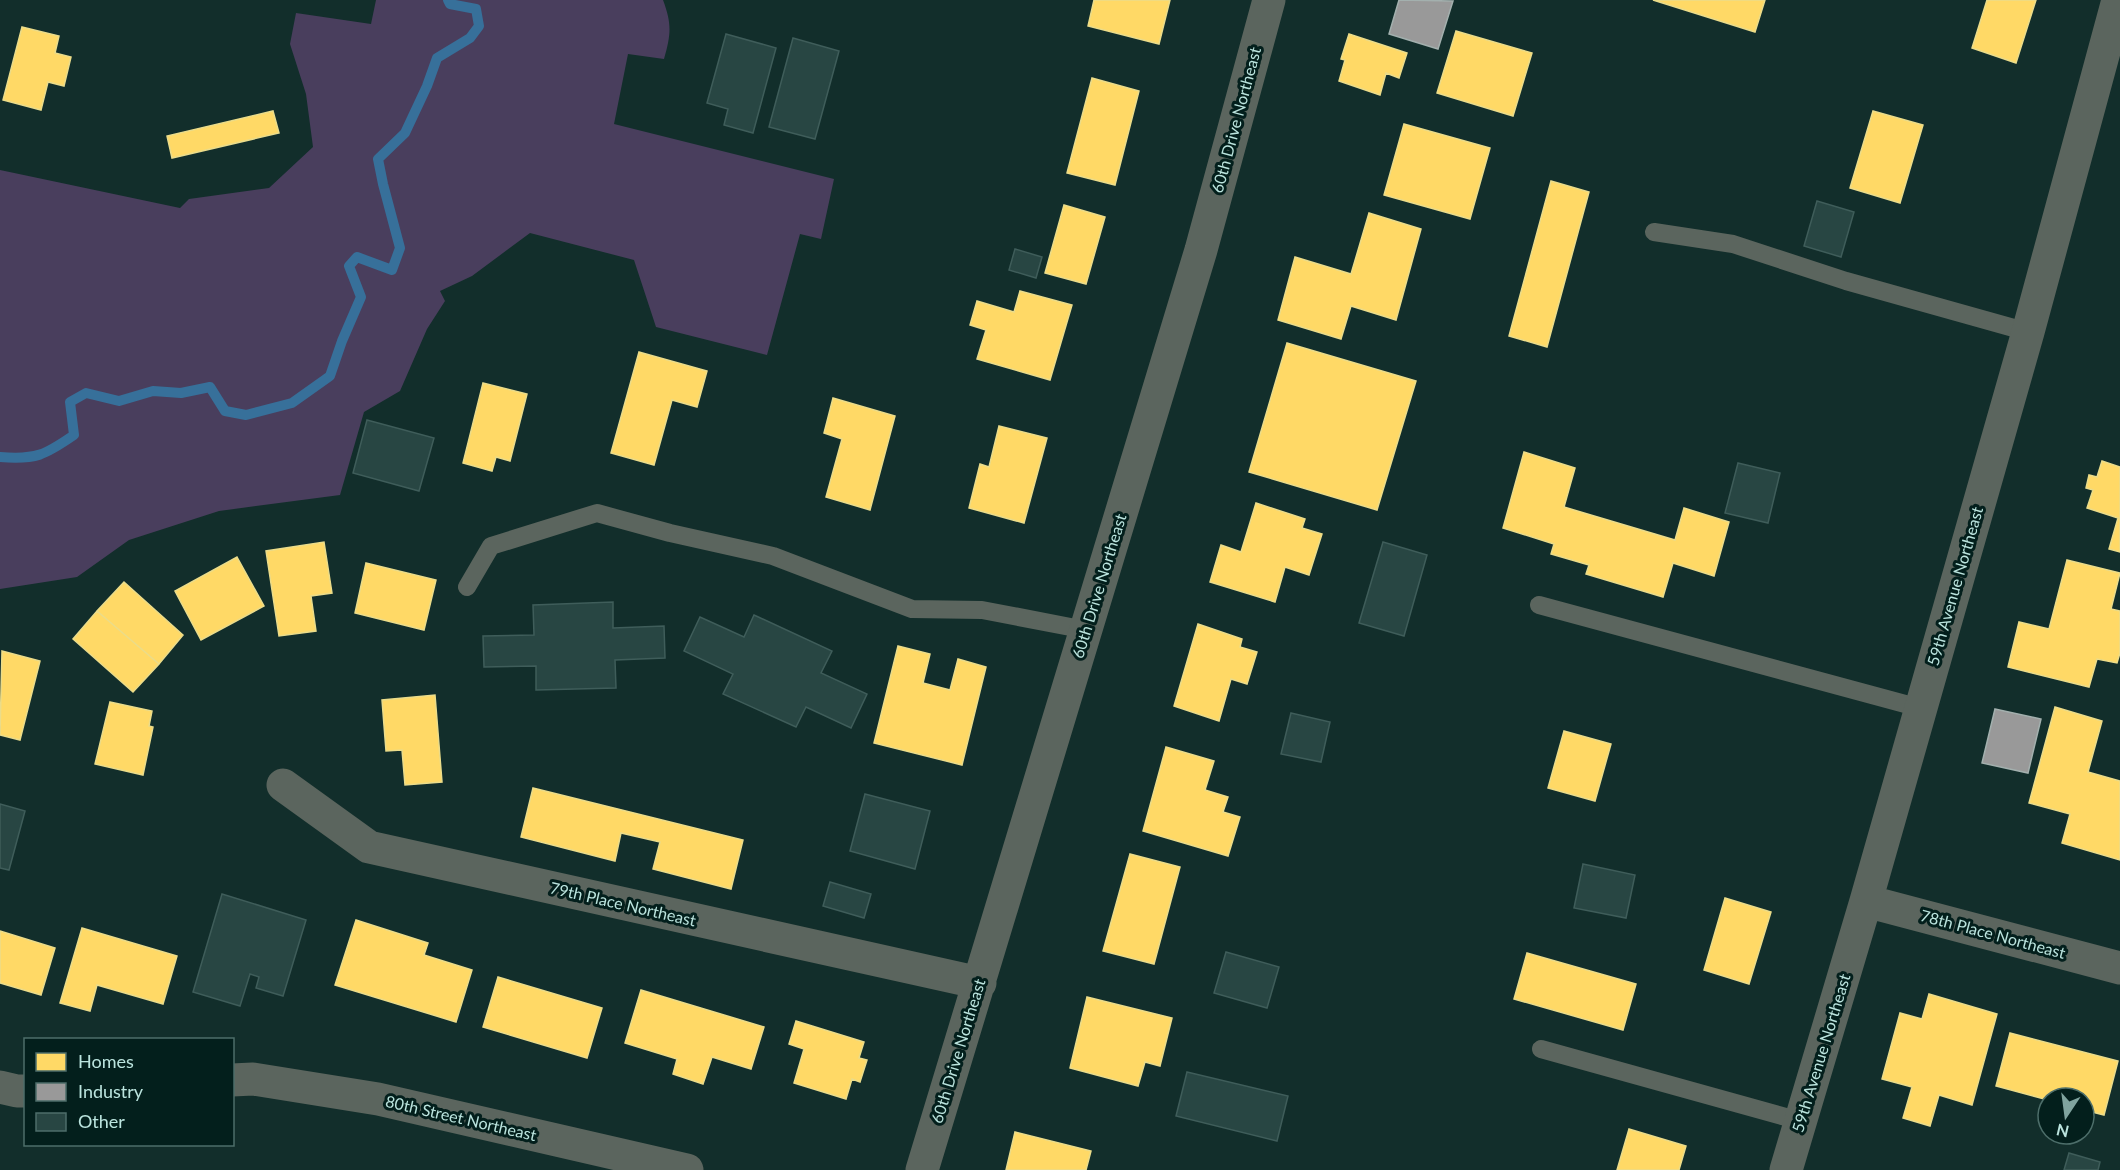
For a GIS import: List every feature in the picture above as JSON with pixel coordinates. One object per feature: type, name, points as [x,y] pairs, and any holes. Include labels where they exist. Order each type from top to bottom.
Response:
[{"type":"street","name":"60th Drive Northeast","points":[[922,1170],[1201,250],[1269,0]]},
{"type":"street","name":"59th Avenue Northeast","points":[[1786,1170],[1866,901],[2028,332],[2118,0]]},
{"type":"street","name":"79th Place Northeast","points":[[284,785],[369,847],[980,983]]},
{"type":"street","name":"78th Place Northeast","points":[[1866,901],[2120,968]]},
{"type":"street","name":"80th Street Northeast","points":[[234,1080],[253,1079],[378,1099],[687,1170]]},
{"type":"street","points":[[0,1087],[24,1091]]},
{"type":"lane","points":[[1654,231],[1733,244],[1846,281],[2028,332]]},
{"type":"lane","points":[[467,587],[491,546],[597,513],[670,533],[773,556],[912,609],[982,610],[1086,630]]},
{"type":"lane","points":[[1539,605],[1920,708]]},
{"type":"lane","points":[[1541,1049],[1800,1121]]},
{"type":"shaded area","points":[[376,0],[663,0],[670,29],[664,59],[628,54],[614,124],[834,179],[821,239],[800,234],[767,355],[656,327],[634,260],[530,233],[472,276],[440,291],[445,301],[427,329],[400,391],[364,412],[340,495],[219,511],[129,540],[77,577],[0,589],[0,170],[180,208],[189,199],[269,188],[313,147],[306,94],[290,44],[296,13],[371,24]]},
{"type":"building: Homes","points":[[1094,0],[1170,0],[1159,44],[1088,26]]},
{"type":"building: Homes","points":[[1653,0],[1765,0],[1755,32]]},
{"type":"building: Homes","points":[[1987,0],[2036,0],[2016,63],[1972,48]]},
{"type":"building: Homes","points":[[22,27],[59,36],[55,53],[71,57],[64,86],[48,82],[41,110],[3,100]]},
{"type":"building: Homes","points":[[1456,31],[1532,53],[1513,116],[1437,93]]},
{"type":"building: Homes","points":[[1349,34],[1407,53],[1399,78],[1386,73],[1380,95],[1339,81],[1345,60],[1341,59]]},
{"type":"building: Homes","points":[[1092,78],[1139,91],[1115,185],[1067,173]]},
{"type":"building: Homes","points":[[273,111],[279,133],[172,158],[167,136]]},
{"type":"building: Homes","points":[[1873,111],[1923,125],[1900,203],[1850,188]]},
{"type":"building: Homes","points":[[1404,124],[1490,148],[1470,219],[1384,195]]},
{"type":"building: Homes","points":[[1551,181],[1589,192],[1547,347],[1509,336]]},
{"type":"building: Homes","points":[[1064,205],[1105,217],[1086,284],[1045,273]]},
{"type":"building: Homes","points":[[1369,213],[1421,229],[1396,320],[1351,306],[1341,339],[1278,320],[1295,257],[1351,274]]},
{"type":"building: Homes","points":[[1020,291],[1072,305],[1050,380],[977,359],[986,330],[970,325],[977,301],[1014,312]]},
{"type":"building: Homes","points":[[1287,343],[1416,381],[1377,510],[1249,472]]},
{"type":"building: Homes","points":[[639,352],[707,371],[697,407],[672,400],[654,465],[611,453]]},
{"type":"building: Homes","points":[[483,383],[527,394],[510,461],[496,457],[492,471],[463,463]]},
{"type":"building: Homes","points":[[833,398],[895,416],[870,510],[826,497],[842,439],[824,433]]},
{"type":"building: Homes","points":[[999,426],[1047,438],[1024,523],[969,508],[980,464],[989,467]]},
{"type":"building: Homes","points":[[1524,452],[1575,468],[1564,507],[1675,540],[1684,508],[1729,522],[1714,576],[1673,563],[1663,597],[1586,574],[1589,565],[1551,554],[1554,544],[1503,528]]},
{"type":"building: Homes","points":[[2102,461],[2120,467],[2120,552],[2109,549],[2118,518],[2087,508],[2093,490],[2086,488],[2089,475],[2097,477]]},
{"type":"building: Homes","points":[[1256,503],[1305,519],[1302,528],[1322,534],[1309,575],[1285,567],[1275,602],[1210,582],[1221,545],[1241,552]]},
{"type":"building: Homes","points":[[324,542],[332,593],[311,596],[316,631],[279,636],[266,551]]},
{"type":"building: Homes","points":[[237,557],[264,606],[201,640],[175,591]]},
{"type":"building: Homes","points":[[2067,560],[2120,573],[2111,609],[2120,611],[2120,653],[2117,663],[2097,659],[2089,687],[2008,667],[2019,622],[2049,629]]},
{"type":"building: Homes","points":[[366,563],[436,580],[424,630],[355,613]]},
{"type":"building: Homes","points":[[124,582],[183,635],[159,664],[97,611]]},
{"type":"building: Homes","points":[[97,611],[159,664],[133,692],[73,639]]},
{"type":"building: Homes","points":[[1198,624],[1242,639],[1240,647],[1257,652],[1247,684],[1231,679],[1219,721],[1174,706]]},
{"type":"building: Homes","points":[[898,646],[930,654],[923,683],[950,690],[958,659],[986,667],[962,765],[874,743]]},
{"type":"building: Homes","points":[[2,651],[40,661],[20,740],[0,735]]},
{"type":"building: Homes","points":[[435,695],[442,782],[405,785],[402,750],[386,751],[382,700]]},
{"type":"building: Homes","points":[[110,702],[152,711],[149,726],[153,727],[143,775],[95,764]]},
{"type":"building: Homes","points":[[2055,707],[2102,721],[2088,772],[2120,781],[2120,860],[2062,843],[2070,814],[2029,803]]},
{"type":"building: Homes","points":[[1564,731],[1611,744],[1595,801],[1548,788]]},
{"type":"building: Homes","points":[[1166,747],[1214,761],[1205,790],[1228,797],[1223,812],[1240,817],[1228,856],[1143,831]]},
{"type":"building: Homes","points":[[533,788],[743,840],[731,889],[653,869],[660,842],[621,833],[615,861],[521,837]]},
{"type":"building: Homes","points":[[1130,854],[1180,867],[1154,964],[1103,951]]},
{"type":"building: Homes","points":[[1725,898],[1771,912],[1749,984],[1704,970]]},
{"type":"building: Homes","points":[[356,920],[428,943],[424,955],[472,970],[456,1022],[335,985]]},
{"type":"building: Homes","points":[[82,928],[177,956],[163,1004],[97,985],[90,1011],[60,1003]]},
{"type":"building: Homes","points":[[0,931],[55,948],[41,995],[0,983]]},
{"type":"building: Homes","points":[[1527,953],[1636,984],[1623,1030],[1514,999]]},
{"type":"building: Homes","points":[[498,977],[602,1008],[587,1058],[483,1027]]},
{"type":"building: Homes","points":[[641,990],[764,1027],[751,1069],[712,1057],[703,1084],[673,1074],[677,1059],[625,1043]]},
{"type":"building: Homes","points":[[1929,994],[1997,1014],[1972,1105],[1939,1095],[1930,1126],[1903,1118],[1912,1087],[1882,1079],[1900,1013],[1922,1019]]},
{"type":"building: Homes","points":[[1087,997],[1172,1018],[1160,1066],[1145,1062],[1138,1086],[1070,1068]]},
{"type":"building: Homes","points":[[796,1021],[864,1042],[859,1058],[867,1060],[860,1082],[852,1079],[846,1099],[794,1083],[804,1049],[789,1044]]},
{"type":"building: Homes","points":[[2010,1033],[2118,1061],[2104,1115],[2096,1113],[2096,1086],[2036,1086],[2036,1097],[1996,1086]]},
{"type":"building: Homes","points":[[1629,1129],[1686,1146],[1679,1170],[1617,1170]]},
{"type":"building: Homes","points":[[1015,1132],[1091,1151],[1086,1170],[1006,1170]]},
{"type":"building: Industry","points":[[1399,0],[1453,1],[1438,49],[1389,34]]},
{"type":"building: Industry","points":[[1995,709],[2041,719],[2028,773],[1982,763]]},
{"type":"building: Other","points":[[726,34],[776,48],[753,133],[724,125],[728,109],[707,103]]},
{"type":"building: Other","points":[[793,38],[839,51],[815,139],[769,127]]},
{"type":"building: Other","points":[[1817,201],[1854,212],[1841,257],[1804,246]]},
{"type":"building: Other","points":[[1015,249],[1042,257],[1036,278],[1009,270]]},
{"type":"building: Other","points":[[367,420],[434,438],[419,491],[353,473]]},
{"type":"building: Other","points":[[1738,463],[1780,473],[1768,523],[1725,513]]},
{"type":"building: Other","points":[[1383,542],[1427,555],[1404,636],[1359,623]]},
{"type":"building: Other","points":[[613,602],[613,628],[664,626],[665,658],[615,660],[616,688],[536,690],[536,666],[484,667],[483,636],[534,635],[533,605]]},
{"type":"building: Other","points":[[754,615],[832,651],[821,673],[867,694],[851,728],[806,707],[796,727],[723,694],[733,674],[684,651],[700,617],[744,637]]},
{"type":"building: Other","points":[[1291,713],[1330,722],[1321,762],[1281,754]]},
{"type":"building: Other","points":[[865,794],[930,811],[915,869],[850,851]]},
{"type":"building: Other","points":[[0,804],[25,811],[9,870],[0,868]]},
{"type":"building: Other","points":[[1583,864],[1635,875],[1626,918],[1574,908]]},
{"type":"building: Other","points":[[830,882],[871,894],[864,918],[823,906]]},
{"type":"building: Other","points":[[222,894],[306,920],[283,996],[256,988],[259,977],[250,974],[240,1006],[193,992]]},
{"type":"building: Other","points":[[1226,952],[1279,967],[1267,1008],[1214,993]]},
{"type":"building: Other","points":[[1187,1072],[1288,1096],[1277,1141],[1176,1116]]},
{"type":"building: Other","points":[[2069,1153],[2100,1162],[2098,1170],[2064,1170]]},
{"type":"waterway","points":[[0,457],[23,458],[40,455],[74,435],[70,402],[86,393],[119,401],[153,391],[181,393],[210,387],[225,411],[246,415],[292,403],[330,376],[361,297],[349,266],[357,257],[392,270],[400,248],[378,159],[405,133],[437,58],[470,38],[479,26],[476,9],[450,4],[448,0]]}]
